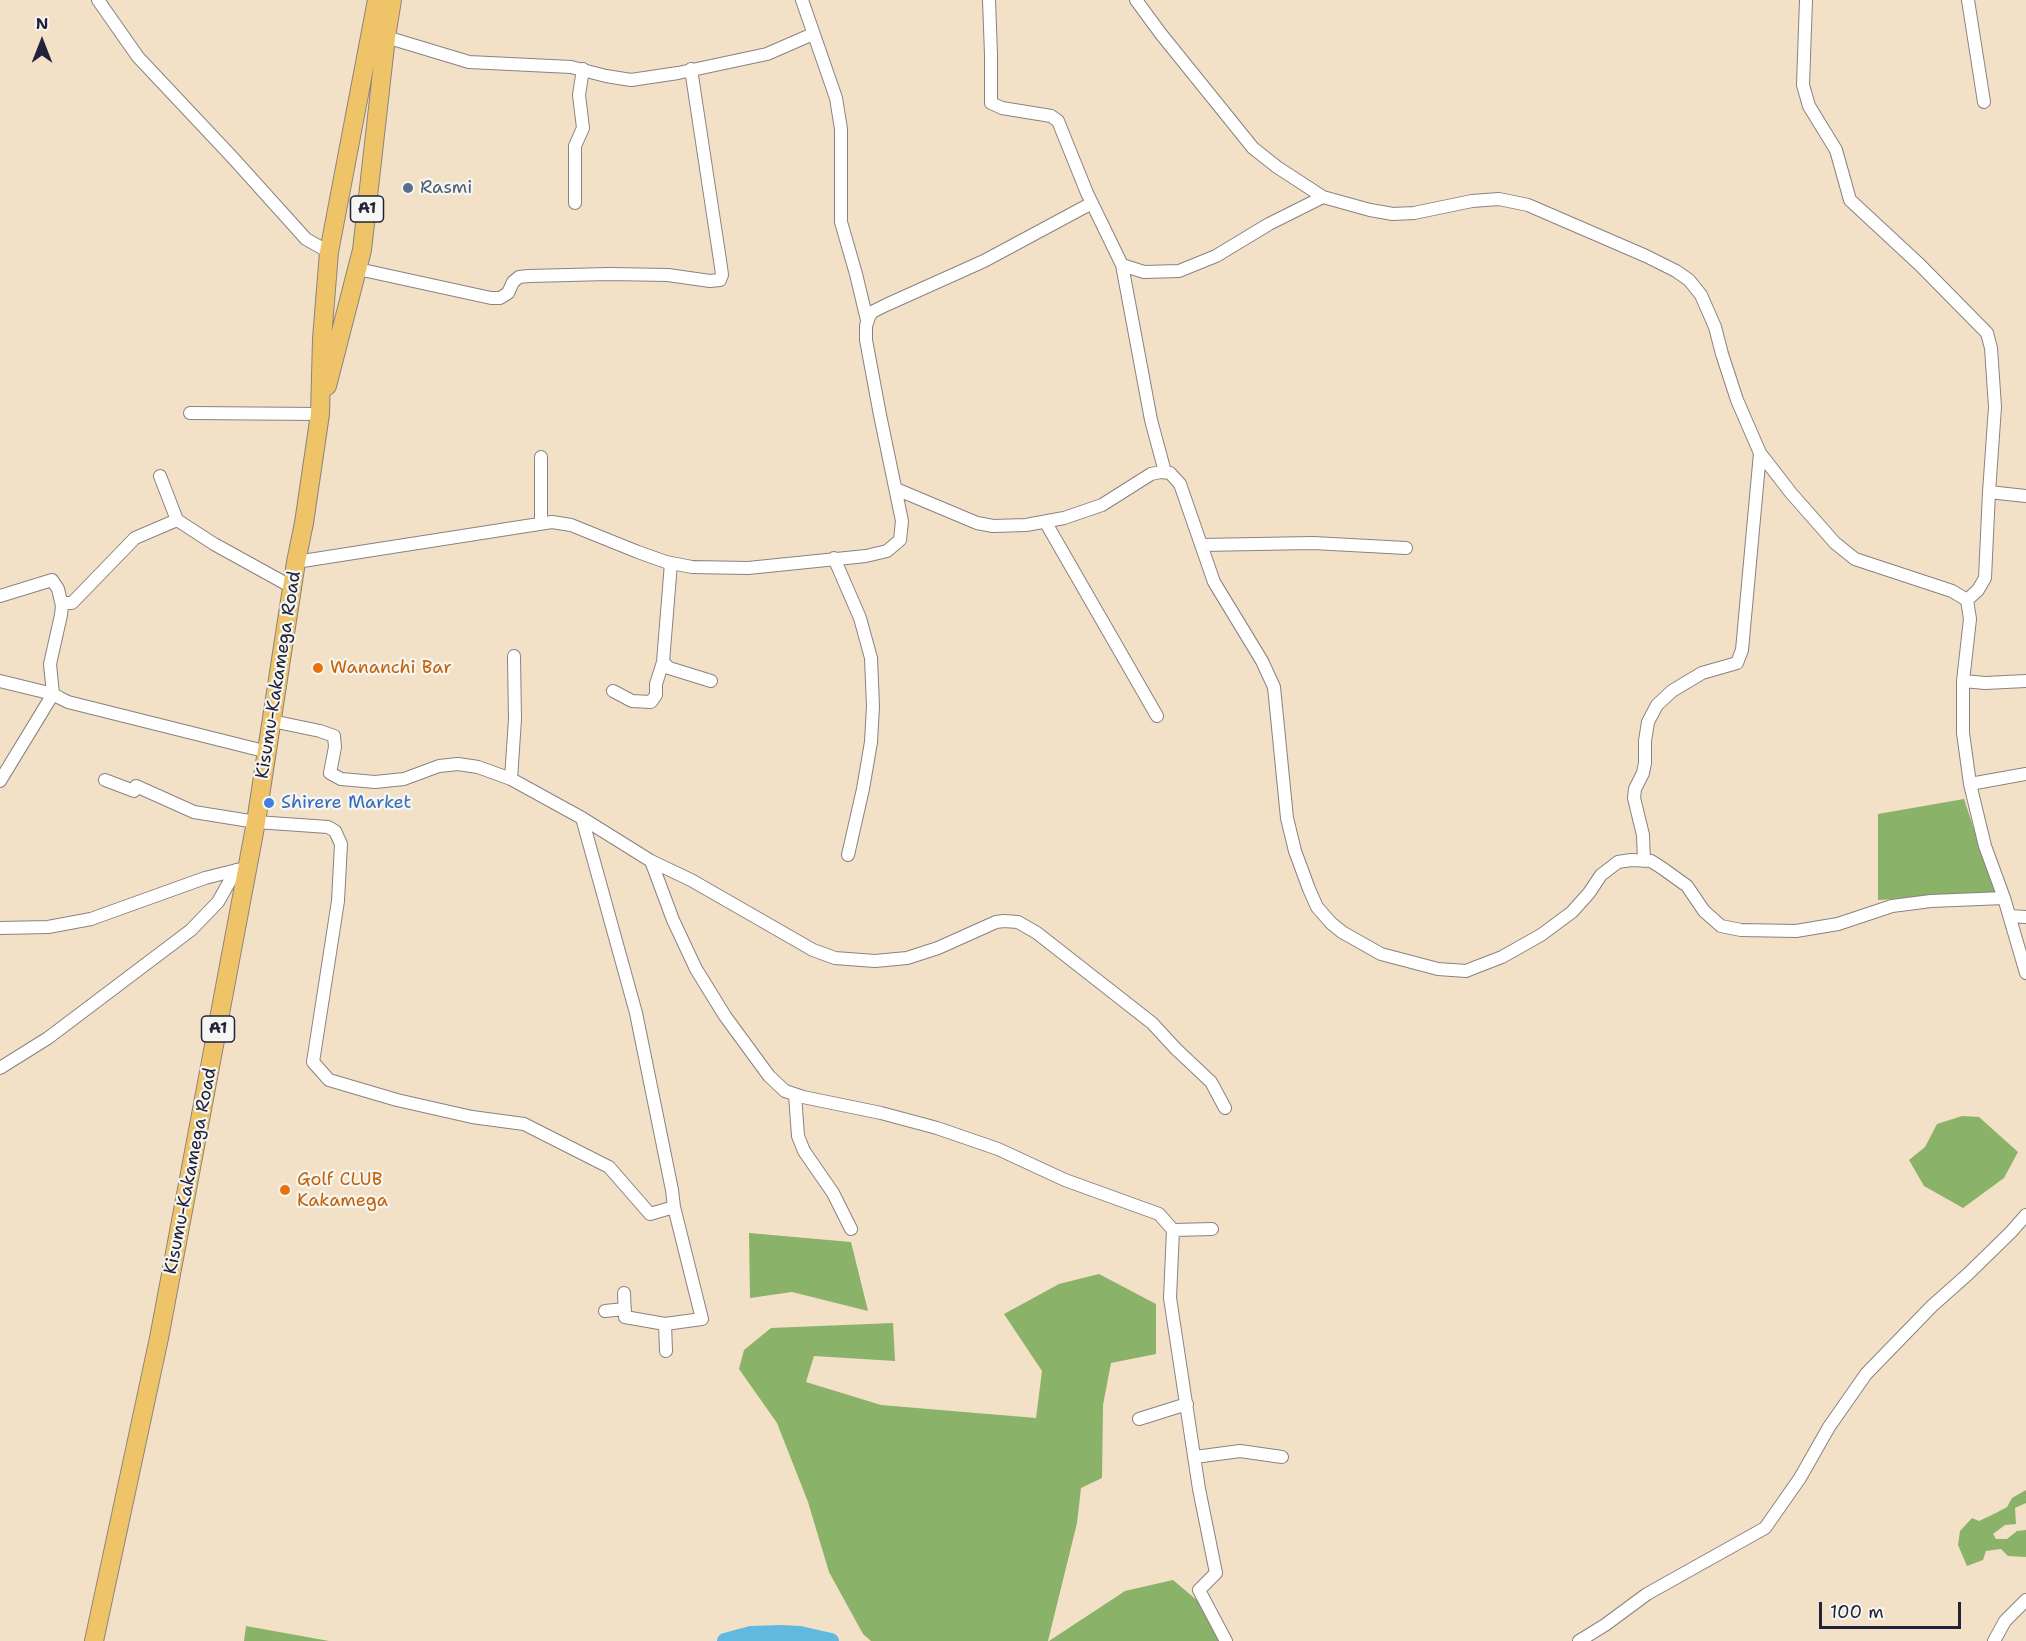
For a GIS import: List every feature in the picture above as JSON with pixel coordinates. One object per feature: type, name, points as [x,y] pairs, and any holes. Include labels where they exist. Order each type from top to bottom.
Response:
[{"type":"highway","name":"Kisumu-Kakamega Road","points":[[320,414],[328,252],[377,0]]},
{"type":"highway","name":"Kisumu-Kakamega Road","points":[[94,1641],[161,1326],[242,869],[256,822],[320,414],[358,269],[392,0]]},
{"type":"highway","points":[[333,222],[348,229],[365,227]]},
{"type":"street","points":[[98,0],[138,57],[306,239],[328,252]]},
{"type":"street","points":[[296,562],[541,523],[562,522],[638,552],[692,567],[748,568],[866,556],[893,548],[900,540],[902,530],[896,489],[879,415],[866,339],[867,320],[841,222],[841,129],[838,105],[802,0]]},
{"type":"street","points":[[988,0],[991,103],[1002,108],[1050,116],[1058,121],[1092,203],[1122,265],[1151,420],[1165,472]]},
{"type":"street","points":[[1136,0],[1253,148],[1277,167],[1323,197],[1394,214],[1414,213],[1472,201],[1499,199],[1528,205],[1636,251],[1689,280],[1701,295],[1710,313],[1737,400],[1760,453],[1791,494],[1835,543],[1855,559],[1952,591],[1967,600]]},
{"type":"street","points":[[1806,0],[1803,85],[1809,106],[1836,150],[1850,200],[1920,265],[1987,333],[1991,348],[1995,407],[1985,578],[1978,590],[1967,600]]},
{"type":"street","points":[[1968,0],[1984,102]]},
{"type":"street","points":[[386,37],[469,62],[552,65],[583,69],[606,76],[641,80],[768,54],[813,34]]},
{"type":"street","points":[[575,203],[575,146],[583,128],[579,95],[583,69]]},
{"type":"street","points":[[358,269],[491,298],[500,298],[507,293],[519,277],[529,276],[668,275],[710,281],[720,280],[721,267],[691,69]]},
{"type":"street","points":[[1122,265],[1144,272],[1179,271],[1216,256],[1269,224],[1323,197]]},
{"type":"street","points":[[867,320],[872,312],[984,261],[1092,203]]},
{"type":"street","points":[[189,413],[320,414]]},
{"type":"street","points":[[1644,861],[1643,835],[1634,798],[1635,789],[1646,763],[1645,741],[1648,722],[1657,705],[1672,691],[1702,673],[1737,663],[1742,650],[1760,453]]},
{"type":"street","points":[[541,457],[541,523]]},
{"type":"street","points":[[896,489],[977,523],[1008,526],[1046,523],[1101,505],[1126,492],[1151,474],[1170,473],[1180,484],[1214,582],[1262,661],[1274,687],[1285,807],[1295,851],[1317,906],[1342,932],[1381,954],[1438,969],[1466,971],[1502,957],[1541,935],[1572,912],[1601,875],[1618,862],[1630,860],[1651,861],[1687,886],[1704,911],[1721,926],[1741,930],[1796,931],[1838,924],[1892,906],[1931,901],[2004,898]]},
{"type":"street","points":[[160,476],[177,520],[213,544],[292,587]]},
{"type":"street","points":[[1989,492],[2026,496]]},
{"type":"street","points":[[62,603],[72,603],[135,538],[177,520]]},
{"type":"street","points":[[1046,523],[1157,716]]},
{"type":"street","points":[[1202,544],[1312,543],[1406,548]]},
{"type":"street","points":[[834,558],[860,618],[871,658],[873,706],[868,761],[848,855]]},
{"type":"street","points":[[613,691],[632,701],[651,702],[656,694],[656,684],[663,662],[671,563]]},
{"type":"street","points":[[0,781],[53,694],[50,664],[62,603],[58,589],[52,580],[3,591]]},
{"type":"street","points":[[1967,600],[1970,619],[1963,681],[1963,733],[1970,784],[1985,846],[2010,916],[2026,973]]},
{"type":"street","points":[[511,779],[515,719],[514,656]]},
{"type":"street","points":[[663,662],[669,668],[711,681]]},
{"type":"street","points":[[0,681],[53,694],[68,702],[268,752]]},
{"type":"street","points":[[1963,681],[1985,683],[2026,681]]},
{"type":"street","points":[[272,721],[334,736],[335,747],[330,773],[341,779],[393,781],[418,775],[439,766],[458,764],[478,767],[511,779],[582,818],[651,861],[691,880],[813,950],[835,957],[875,961],[907,958],[966,937],[996,922],[1018,922],[1037,933],[1152,1023],[1211,1082],[1225,1108]]},
{"type":"street","points":[[1970,784],[2026,774]]},
{"type":"street","points":[[105,780],[134,791],[136,786],[194,812],[256,822],[328,827],[335,831],[341,844],[338,901],[314,1062],[329,1080],[440,1110],[524,1124],[609,1167],[650,1215],[674,1207]]},
{"type":"street","points":[[582,818],[636,1013],[674,1207],[702,1319],[665,1324],[625,1317],[624,1293]]},
{"type":"street","points":[[651,861],[673,920],[696,969],[719,1006],[769,1076],[785,1091],[937,1128],[998,1149],[1065,1180],[1159,1214],[1173,1230],[1170,1298],[1199,1489],[1216,1574],[1199,1590],[1226,1641]]},
{"type":"street","points":[[0,928],[48,927],[91,919],[205,878],[242,869]]},
{"type":"street","points":[[0,1068],[48,1038],[191,930],[218,902],[242,869]]},
{"type":"street","points":[[2010,916],[2026,917]]},
{"type":"street","points":[[795,1095],[798,1136],[804,1151],[833,1194],[851,1229]]},
{"type":"street","points":[[1579,1641],[1647,1594],[1765,1528],[1800,1478],[1829,1427],[1866,1374],[2026,1215]]},
{"type":"street","points":[[1173,1230],[1212,1229]]},
{"type":"street","points":[[605,1311],[625,1309]]},
{"type":"street","points":[[665,1324],[666,1352]]},
{"type":"street","points":[[1139,1419],[1186,1404]]},
{"type":"street","points":[[1195,1457],[1240,1451],[1282,1457]]},
{"type":"street","points":[[1994,1641],[2005,1621],[2026,1600]]},
{"type":"green space","points":[[1964,799],[1995,893],[1878,900],[1878,814]]},
{"type":"green space","points":[[1962,1116],[1979,1117],[2018,1152],[2004,1178],[1963,1208],[1924,1186],[1909,1160],[1925,1147],[1937,1124]]},
{"type":"green space","points":[[749,1233],[851,1242],[868,1311],[792,1292],[750,1298]]},
{"type":"green space","points":[[1099,1274],[1156,1304],[1156,1354],[1111,1363],[1103,1405],[1102,1478],[1081,1488],[1077,1523],[1048,1641],[871,1641],[863,1634],[829,1572],[808,1502],[777,1423],[739,1369],[744,1350],[771,1328],[893,1323],[895,1361],[814,1356],[806,1382],[881,1405],[1036,1418],[1042,1371],[1004,1314],[1059,1284]]},
{"type":"green space","points":[[2026,1490],[2026,1503],[2015,1508],[2016,1524],[2005,1525],[1993,1534],[1996,1539],[2007,1539],[2017,1531],[2026,1530],[2026,1557],[2008,1556],[2001,1549],[1986,1551],[1983,1560],[1967,1566],[1958,1545],[1960,1531],[1972,1518],[1979,1521],[1996,1513],[2007,1507],[2012,1498]]},
{"type":"green space","points":[[1173,1580],[1199,1602],[1219,1641],[1049,1641],[1125,1591]]},
{"type":"green space","points":[[246,1626],[329,1641],[244,1641]]},
{"type":"waterway","points":[[725,1641],[751,1634],[781,1633],[800,1634],[831,1641]]},
{"type":"place","name":"Rasmi","points":[[408,188]]},
{"type":"place","name":"Wananchi Bar","points":[[318,668]]},
{"type":"place","name":"Shirere Market","points":[[269,803]]},
{"type":"place","name":"Golf CLUB Kakamega","points":[[285,1190]]}]
